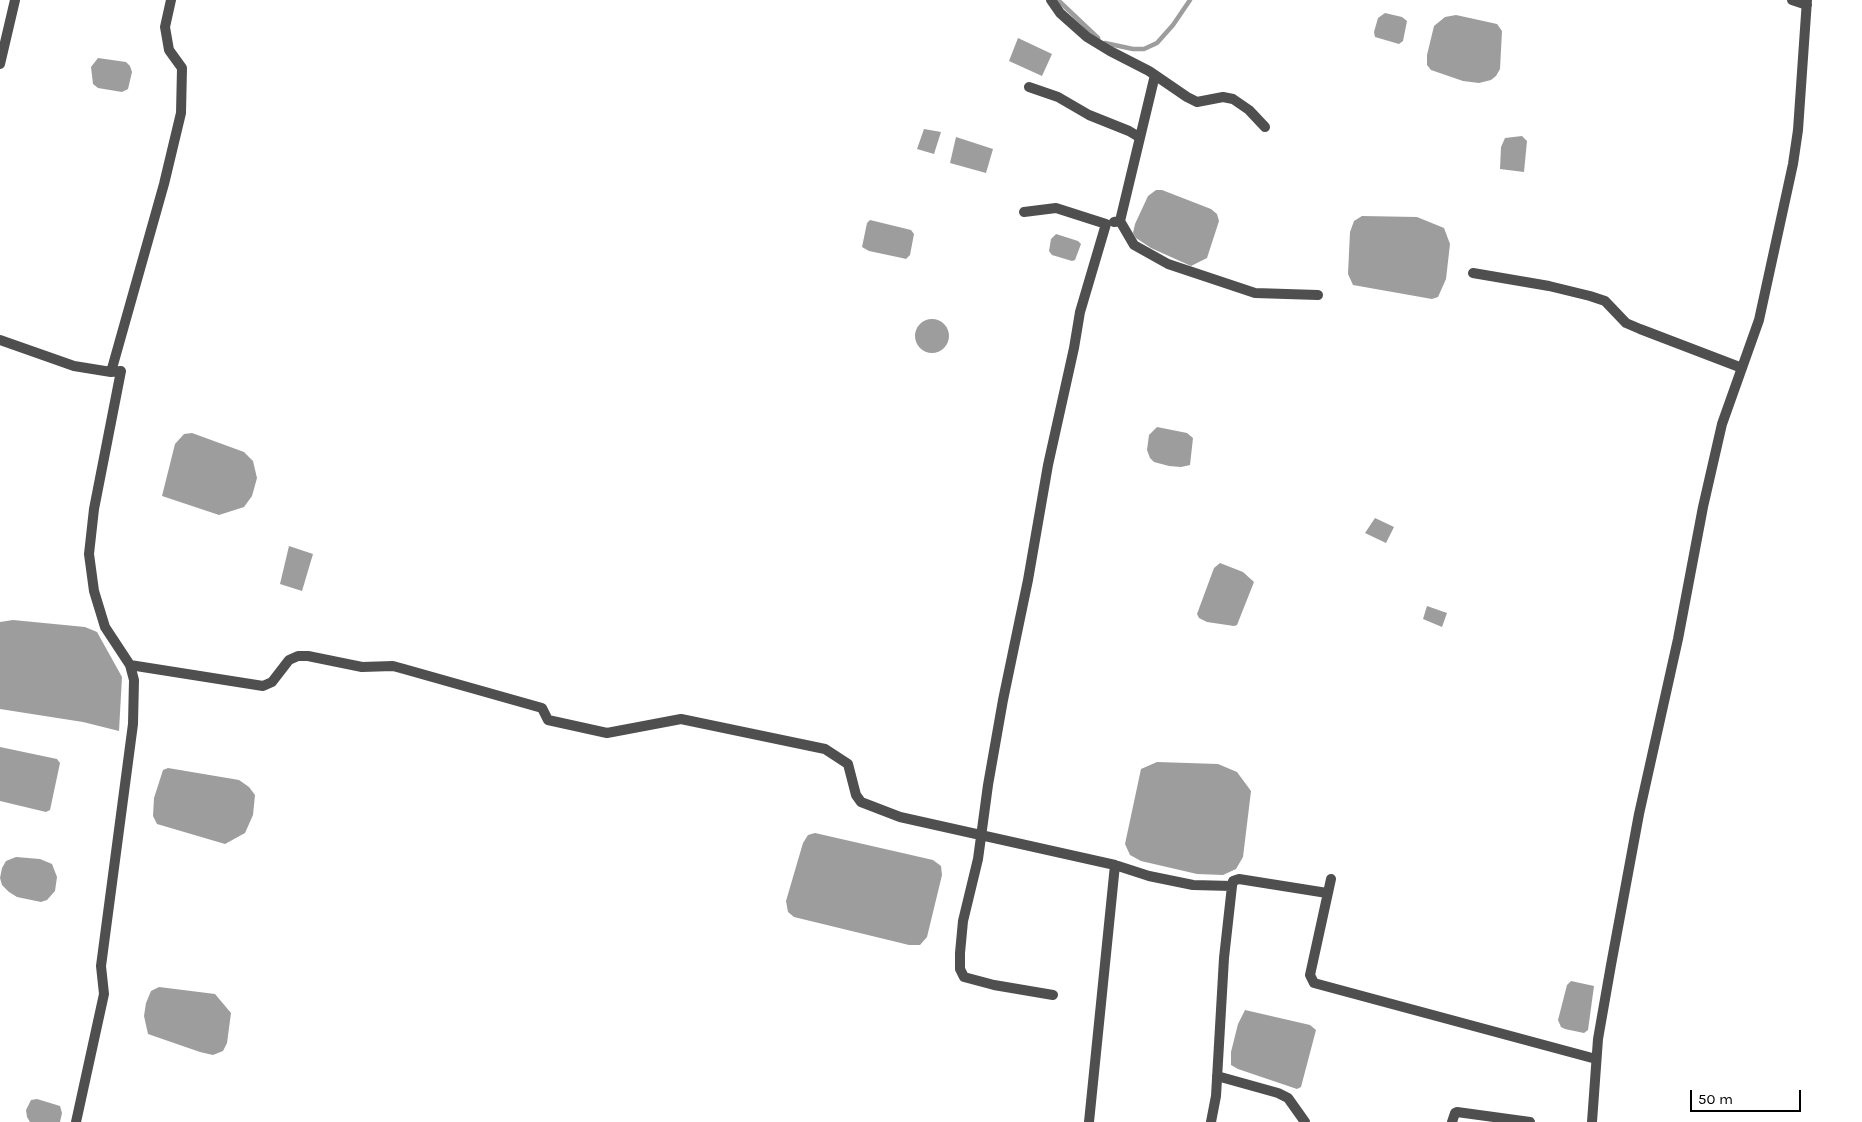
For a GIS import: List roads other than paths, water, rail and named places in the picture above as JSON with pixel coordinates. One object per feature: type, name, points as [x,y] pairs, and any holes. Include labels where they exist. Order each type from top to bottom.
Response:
[{"type":"street","points":[[0,64],[15,0]]},
{"type":"street","points":[[111,372],[164,184],[181,113],[182,68],[169,50],[165,27],[171,0]]},
{"type":"street","points":[[1051,0],[1060,13],[1088,37],[1155,75],[1197,102],[1223,97],[1233,100],[1249,110],[1265,127]]},
{"type":"street","points":[[1592,1122],[1596,1059],[1604,1002],[1639,814],[1678,639],[1703,507],[1722,424],[1759,320],[1793,164],[1799,120],[1807,3],[1792,0]]},
{"type":"street","points":[[1155,75],[1120,221],[1134,245],[1168,264],[1255,293],[1318,295]]},
{"type":"street","points":[[1029,87],[1058,97],[1089,115],[1139,137]]},
{"type":"street","points":[[1024,212],[1056,208],[1106,224],[1120,221]]},
{"type":"street","points":[[1053,995],[994,985],[964,977],[960,969],[960,953],[963,920],[978,859],[1001,709],[1028,580],[1048,465],[1080,312],[1106,224]]},
{"type":"street","points":[[1473,273],[1549,286],[1605,301],[1626,322],[1640,330],[1742,368]]},
{"type":"street","points":[[0,340],[74,366],[111,372],[121,371],[94,509],[89,554],[94,591],[105,626],[130,665],[134,680],[134,724],[102,957],[104,994],[76,1122]]},
{"type":"street","points":[[130,665],[263,686],[272,682],[289,660],[298,656],[308,656],[362,667],[392,666],[404,668],[542,708],[548,720],[606,733],[681,719],[768,736],[826,749],[848,764],[856,795],[861,802],[900,817],[1115,865],[1149,876],[1193,885],[1232,886]]},
{"type":"street","points":[[1089,1122],[1115,865]]},
{"type":"street","points":[[1331,879],[1310,975],[1314,983],[1596,1059]]},
{"type":"street","points":[[1210,1122],[1217,1076],[1224,958],[1233,881],[1239,880],[1327,893]]},
{"type":"street","points":[[1217,1076],[1278,1093],[1288,1098],[1305,1122]]},
{"type":"street","points":[[1452,1122],[1457,1112],[1530,1122]]},
{"type":"waterway","points":[[1058,0],[1098,38]]},
{"type":"waterway","points":[[1105,43],[1133,49],[1144,49],[1157,43],[1173,25],[1190,0]]}]
